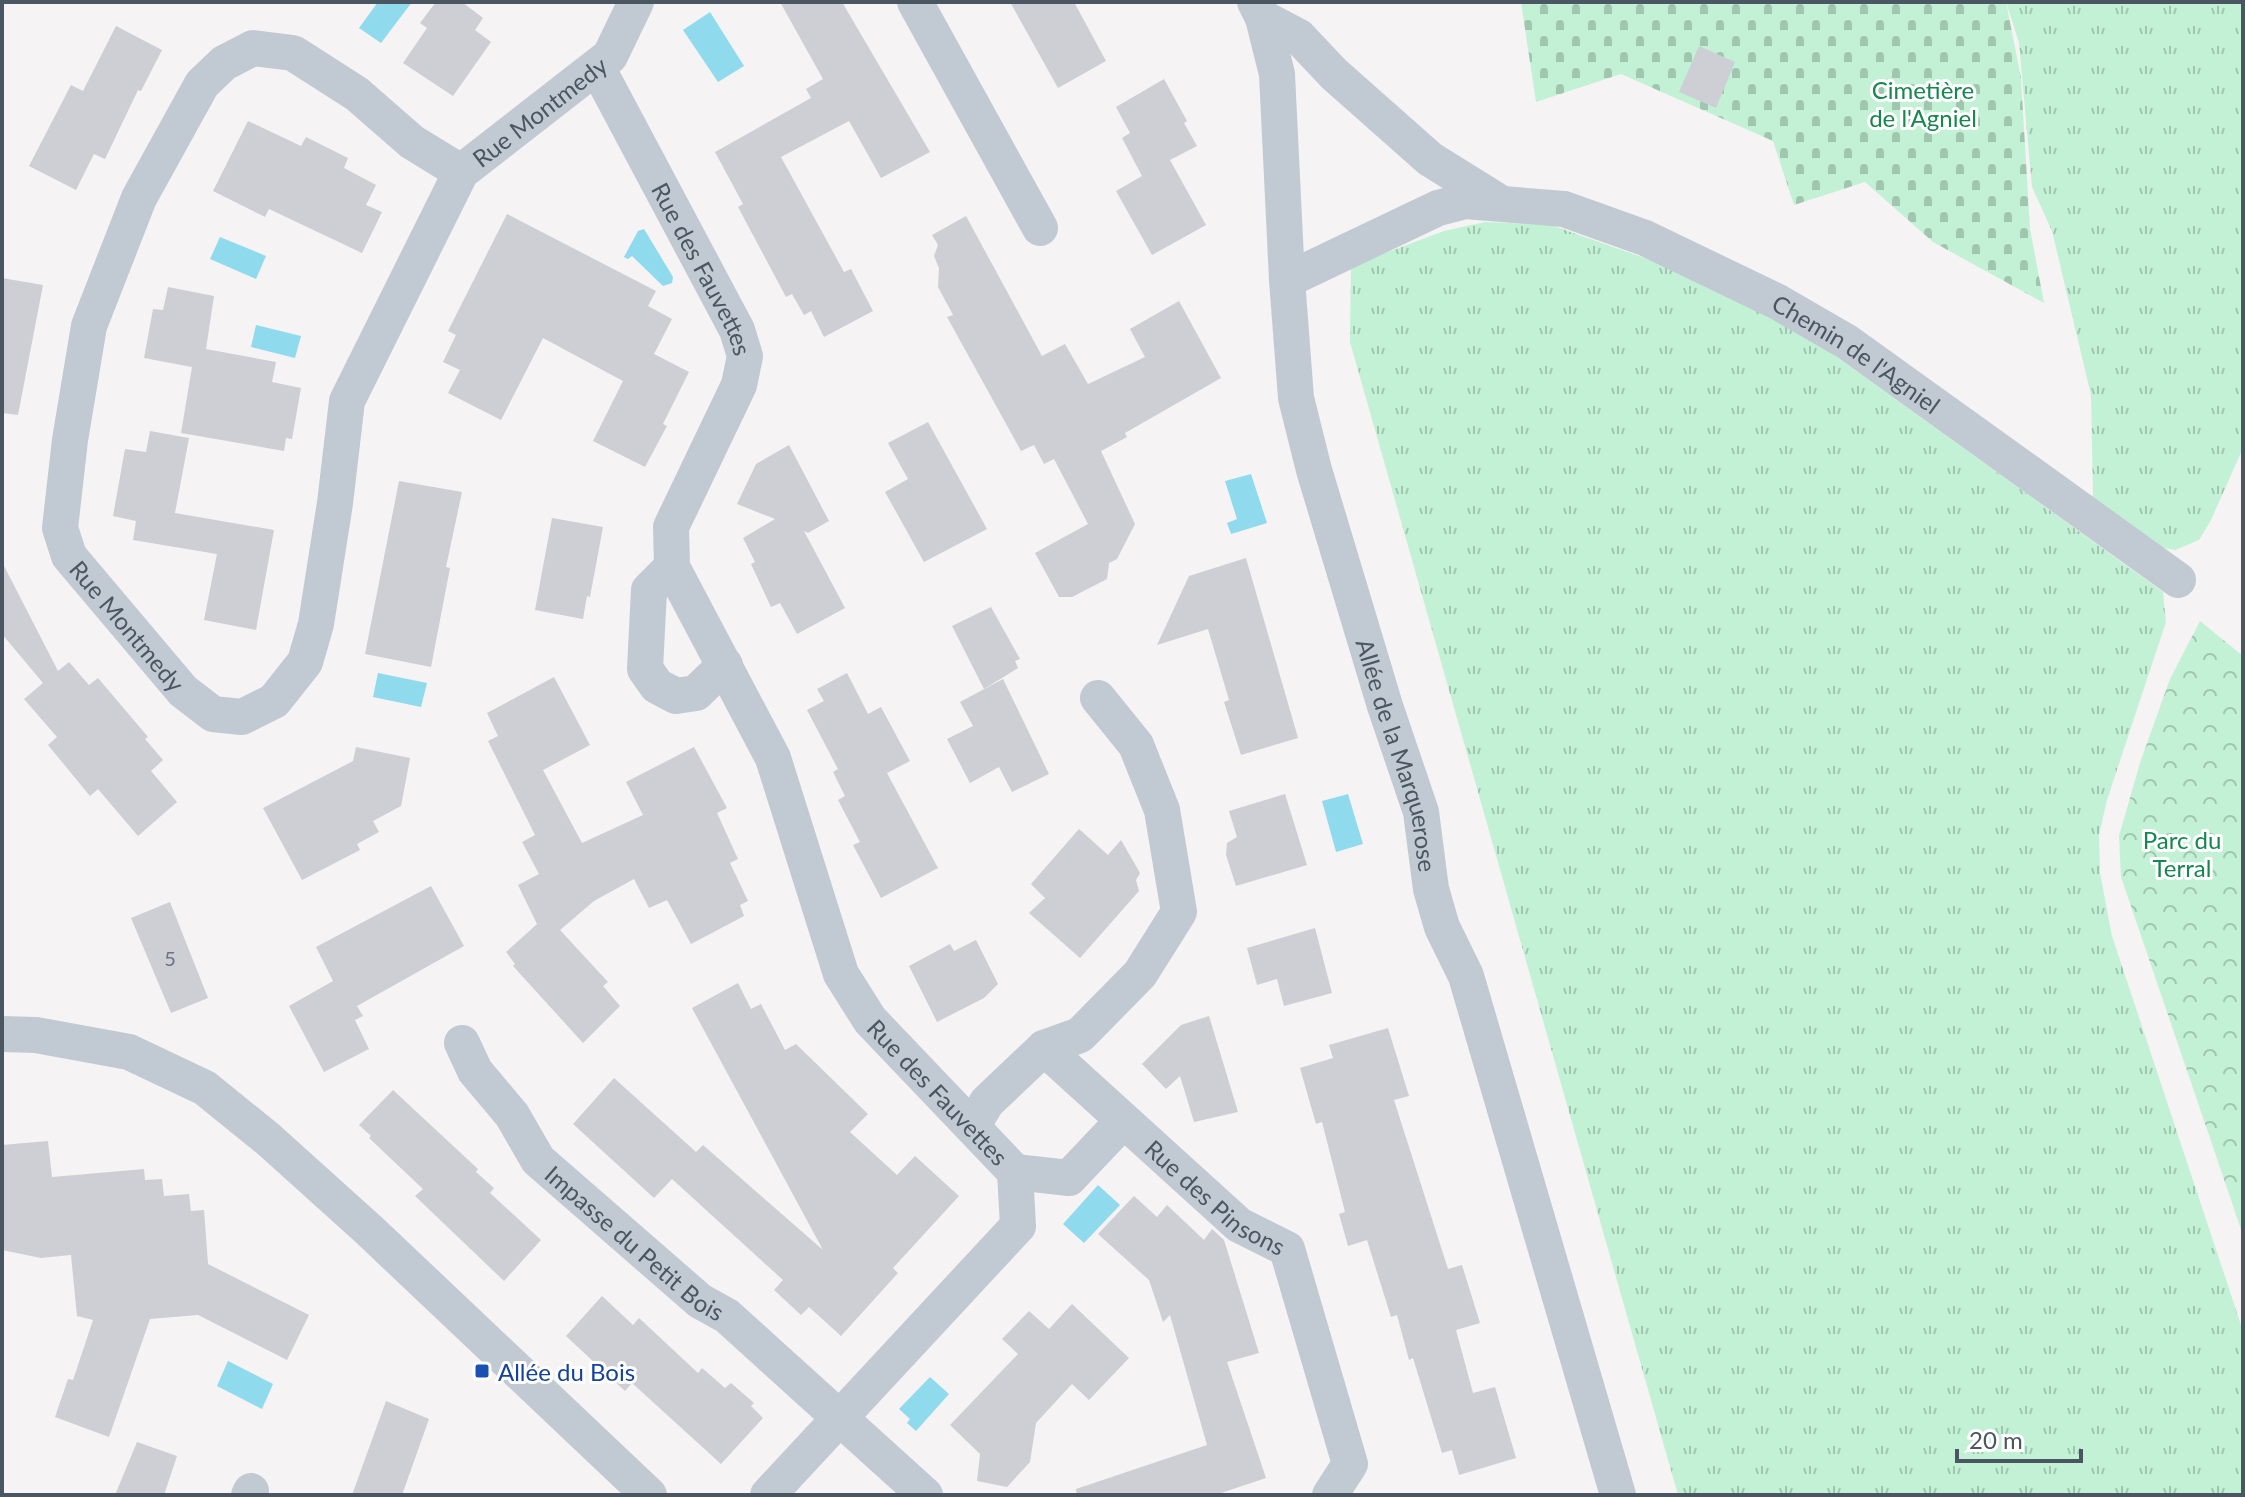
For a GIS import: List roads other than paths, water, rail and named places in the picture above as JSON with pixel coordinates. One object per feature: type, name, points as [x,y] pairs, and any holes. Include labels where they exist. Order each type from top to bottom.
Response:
[{"type":"street","name":"Rue Montmedy","points":[[461,172],[412,142],[357,94],[293,53],[253,48],[224,63],[202,84],[139,198],[89,326],[70,440],[60,528],[69,556],[183,691],[213,714],[242,717],[274,701],[305,662],[316,624],[347,401],[461,172],[610,56],[636,2]]},
{"type":"street","points":[[915,2],[1040,228]]},
{"type":"street","name":"Chemin de l'Agniel","points":[[1259,10],[1299,37],[1334,74],[1430,159],[1500,202]]},
{"type":"street","name":"Allée de la Marquerose","points":[[1259,10],[1277,74],[1296,398],[1314,470],[1385,706],[1421,812],[1431,889],[1442,927],[1466,976],[1618,1495]]},
{"type":"street","name":"Rue des Fauvettes","points":[[597,67],[737,330],[745,356],[739,385],[671,527],[672,567],[773,758],[841,974],[870,1020],[1015,1172],[1018,1226],[768,1495]]},
{"type":"street","name":"Chemin de l'Agniel","points":[[1287,280],[1438,208],[1465,201],[1564,209],[1645,238],[1778,302],[1847,342],[2178,580]]},
{"type":"street","points":[[672,567],[649,590],[645,669],[657,686],[676,696],[696,693],[725,665]]},
{"type":"street","points":[[973,1125],[987,1102],[1044,1048],[1080,1035],[1140,974],[1179,912],[1162,810],[1136,745],[1098,698]]},
{"type":"street","points":[[2,1034],[36,1035],[129,1052],[205,1088],[268,1139],[369,1230],[649,1495]]},
{"type":"street","name":"Impasse du Petit Bois","points":[[462,1043],[475,1071],[512,1115],[538,1160],[700,1301],[727,1316],[839,1416]]},
{"type":"street","points":[[1044,1048],[1123,1121]]},
{"type":"street","name":"Rue des Pinsons","points":[[1015,1172],[1069,1178],[1123,1121],[1239,1225],[1287,1249],[1350,1464],[1330,1495]]},
{"type":"street","points":[[839,1416],[925,1495]]},
{"type":"water","points":[[378,2],[412,2],[381,43],[359,28]]},
{"type":"water","points":[[710,12],[744,66],[718,82],[683,30]]},
{"type":"water","points":[[644,229],[673,277],[672,283],[663,286],[632,256],[628,259],[624,257],[638,231]]},
{"type":"water","points":[[220,237],[266,256],[256,279],[210,259]]},
{"type":"water","points":[[256,325],[301,336],[295,358],[251,347]]},
{"type":"water","points":[[1251,474],[1267,523],[1231,534],[1227,523],[1237,519],[1225,481]]},
{"type":"water","points":[[378,673],[427,683],[421,707],[373,697]]},
{"type":"water","points":[[1348,794],[1363,844],[1336,852],[1322,801]]},
{"type":"water","points":[[1098,1185],[1120,1205],[1084,1243],[1063,1224]]},
{"type":"water","points":[[228,1361],[273,1384],[262,1409],[217,1386]]},
{"type":"water","points":[[930,1377],[949,1394],[916,1431],[907,1423],[910,1419],[899,1409]]},
{"type":"place","name":"Allée du Bois","points":[[482,1371]]},
{"type":"park label","name":"Cimetière de l'Agniel","points":[[1923,103]]},
{"type":"park label","name":"Parc du Terral","points":[[2182,853]]}]
